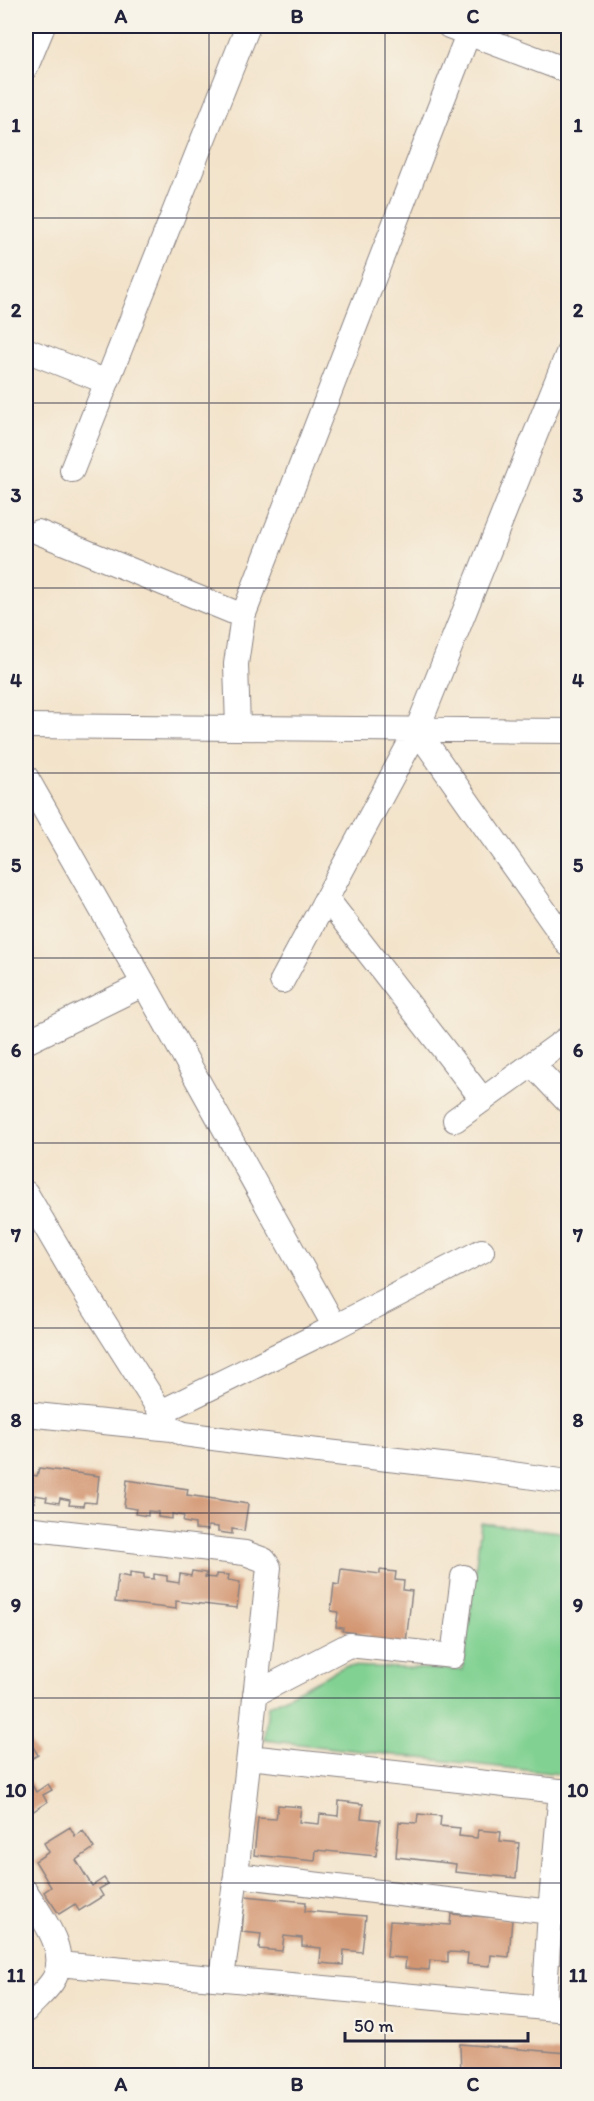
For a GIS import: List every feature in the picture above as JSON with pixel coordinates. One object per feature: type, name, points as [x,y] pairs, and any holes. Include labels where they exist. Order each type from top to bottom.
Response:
[{"type":"street","points":[[26,67],[43,26]]},
{"type":"street","points":[[72,470],[248,26]]},
{"type":"street","points":[[238,728],[236,664],[243,616],[458,30],[568,71]]},
{"type":"street","points":[[26,350],[107,382]]},
{"type":"street","points":[[282,981],[417,730],[568,353]]},
{"type":"street","points":[[38,532],[243,616]]},
{"type":"street","points":[[26,726],[568,731]]},
{"type":"street","points":[[417,730],[568,944]]},
{"type":"street","points":[[26,777],[335,1327]]},
{"type":"street","points":[[327,899],[483,1100]]},
{"type":"street","points":[[26,1042],[144,984]]},
{"type":"street","points":[[455,1120],[568,1038]]},
{"type":"street","points":[[532,1064],[568,1102]]},
{"type":"street","points":[[26,1193],[71,1270],[166,1420],[184,1434],[568,1482]]},
{"type":"street","points":[[26,1414],[166,1420],[335,1327],[482,1251]]},
{"type":"street","points":[[26,1528],[245,1554],[264,1560],[269,1567],[236,1875],[222,1978]]},
{"type":"street","points":[[255,1694],[349,1645],[453,1656],[463,1577]]},
{"type":"street","points":[[249,1757],[565,1792],[559,1913],[544,2008]]},
{"type":"street","points":[[236,1875],[559,1913]]},
{"type":"street","points":[[26,1892],[54,1940],[58,1964],[53,1981],[26,2010]]},
{"type":"street","points":[[58,1964],[568,2010]]},
{"type":"green space","points":[[481,1523],[568,1533],[568,1775],[264,1740],[268,1706],[345,1666],[463,1670]]},
{"type":"building","points":[[39,1468],[99,1476],[96,1503],[84,1502],[83,1506],[69,1505],[70,1500],[60,1498],[59,1503],[46,1501],[47,1497],[35,1495],[34,1503],[26,1502],[26,1474],[37,1476]]},
{"type":"building","points":[[127,1480],[188,1489],[187,1495],[248,1504],[244,1531],[232,1529],[232,1534],[218,1532],[218,1527],[208,1526],[208,1530],[195,1529],[195,1524],[183,1522],[184,1516],[172,1514],[172,1519],[158,1517],[158,1512],[148,1511],[148,1516],[135,1514],[136,1509],[124,1507]]},
{"type":"building","points":[[341,1569],[380,1574],[380,1570],[396,1572],[395,1580],[404,1581],[403,1590],[412,1591],[406,1642],[368,1656],[370,1635],[342,1631],[343,1628],[336,1627],[338,1612],[331,1611],[334,1584],[339,1585]]},
{"type":"building","points":[[192,1571],[206,1573],[205,1577],[216,1578],[216,1574],[229,1575],[228,1580],[240,1582],[237,1608],[176,1601],[176,1609],[115,1602],[118,1575],[130,1577],[130,1572],[144,1574],[144,1578],[154,1579],[154,1574],[167,1576],[167,1581],[179,1583],[180,1574],[191,1576]]},
{"type":"building","points":[[26,1738],[38,1755],[26,1762]]},
{"type":"building","points":[[26,1775],[36,1792],[48,1784],[52,1790],[43,1795],[47,1802],[26,1816]]},
{"type":"building","points":[[339,1801],[363,1804],[361,1818],[380,1820],[376,1856],[316,1850],[315,1861],[254,1855],[258,1818],[276,1819],[278,1805],[301,1807],[299,1822],[319,1824],[320,1814],[338,1816]]},
{"type":"building","points":[[418,1814],[441,1816],[440,1826],[460,1828],[459,1836],[477,1838],[478,1830],[501,1832],[500,1841],[519,1843],[516,1878],[455,1872],[456,1864],[396,1857],[399,1822],[417,1823]]},
{"type":"building","points":[[70,1827],[75,1836],[83,1831],[94,1848],[76,1860],[92,1886],[104,1878],[108,1884],[99,1889],[103,1896],[79,1911],[75,1904],[59,1914],[44,1892],[51,1887],[35,1861],[49,1852],[44,1843]]},
{"type":"building","points":[[245,1896],[306,1902],[305,1911],[366,1916],[362,1952],[344,1950],[343,1965],[320,1963],[321,1948],[302,1946],[302,1938],[284,1936],[282,1951],[259,1949],[261,1934],[242,1932]]},
{"type":"building","points":[[451,1914],[512,1919],[509,1957],[491,1955],[490,1966],[467,1964],[468,1953],[448,1952],[448,1962],[430,1960],[429,1970],[405,1968],[406,1958],[387,1957],[390,1921],[450,1925]]},
{"type":"building","points":[[561,1945],[568,1945],[568,1964],[559,1964]]},
{"type":"building","points":[[460,2044],[568,2053],[568,2076],[461,2076]]}]
